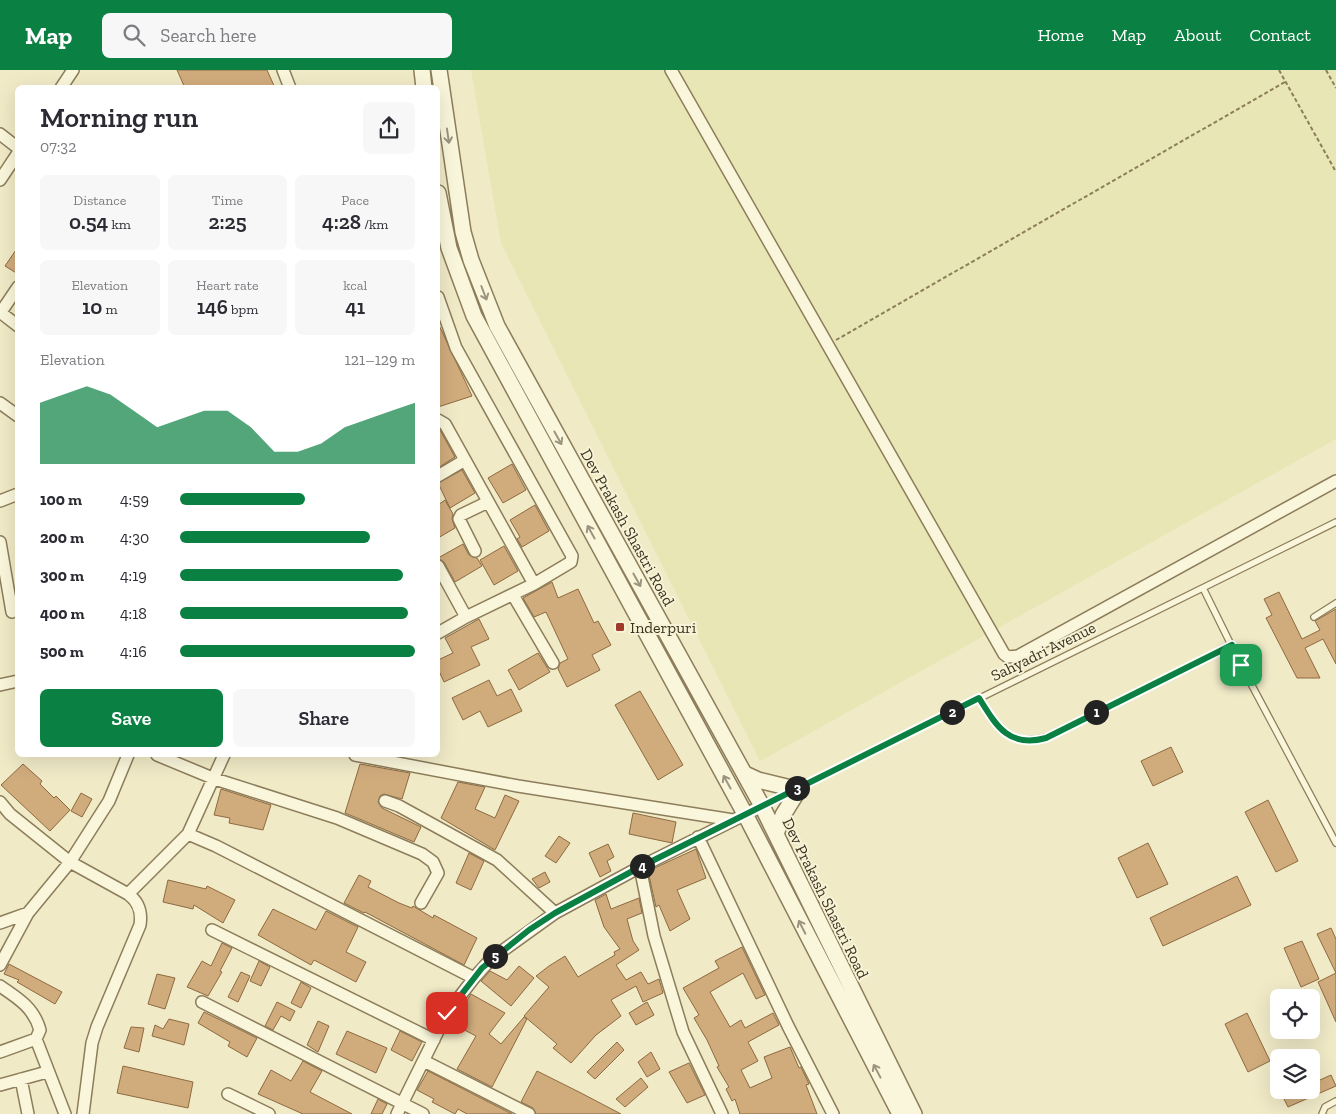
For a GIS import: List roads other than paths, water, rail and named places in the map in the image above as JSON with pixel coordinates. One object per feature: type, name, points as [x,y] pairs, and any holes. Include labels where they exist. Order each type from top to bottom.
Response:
[{"type":"street","points":[[63,85],[73,70]]},
{"type":"street","points":[[283,70],[289,85]]},
{"type":"street","points":[[422,70],[424,85]]},
{"type":"street","name":"Dev Prakash Shastri Road","points":[[439,70],[463,232],[471,260],[496,326],[762,806],[914,1114]]},
{"type":"street","points":[[671,70],[1004,654],[1008,657],[1018,656],[1336,481]]},
{"type":"street","points":[[0,134],[15,146]]},
{"type":"street","points":[[0,180],[15,158]]},
{"type":"street","name":"Dev Prakash Shastri Road","points":[[440,203],[449,248],[474,316],[739,817],[900,1114]]},
{"type":"street","points":[[15,291],[0,312],[15,324]]},
{"type":"street","points":[[440,303],[456,348],[572,556],[569,563],[534,584],[440,632]]},
{"type":"street","points":[[0,402],[15,414]]},
{"type":"street","points":[[440,421],[445,424],[534,584]]},
{"type":"street","points":[[440,475],[465,460]]},
{"type":"street","points":[[0,501],[15,495]]},
{"type":"street","points":[[475,551],[459,519],[461,515],[488,502]]},
{"type":"street","points":[[0,542],[15,611],[0,614]]},
{"type":"street","points":[[440,570],[466,617]]},
{"type":"street","points":[[513,595],[553,664]]},
{"type":"street","points":[[0,685],[15,682]]},
{"type":"street","points":[[0,965],[28,913],[70,862],[109,801],[127,757]]},
{"type":"street","points":[[162,757],[215,779],[337,818],[422,854],[434,862],[438,873],[421,903]]},
{"type":"street","points":[[128,894],[188,834],[215,779],[223,757]]},
{"type":"street","points":[[366,757],[518,786],[739,817]]},
{"type":"street","points":[[745,774],[758,780],[798,788],[783,815],[776,834]]},
{"type":"street","points":[[385,801],[399,806],[496,860],[555,913]]},
{"type":"street","points":[[0,802],[10,814],[70,862],[128,894],[138,905],[141,915],[140,925],[92,1043],[82,1114]]},
{"type":"street","points":[[397,1114],[447,1013],[474,978],[492,959],[555,913],[698,837],[762,806]]},
{"type":"street","points":[[188,834],[474,978]]},
{"type":"street","points":[[698,837],[788,1026],[834,1114]]},
{"type":"street","points":[[640,867],[654,936],[683,1032],[722,1114]]},
{"type":"street","points":[[0,923],[28,913]]},
{"type":"street","points":[[212,930],[434,1040]]},
{"type":"street","points":[[0,986],[24,1002],[31,1010],[40,1030],[36,1039],[47,1072],[65,1114]]},
{"type":"street","points":[[202,1002],[423,1114]]},
{"type":"street","points":[[0,1052],[36,1039]]},
{"type":"street","points":[[424,1061],[529,1114]]},
{"type":"street","points":[[0,1085],[47,1072]]},
{"type":"street","points":[[21,1079],[28,1114]]},
{"type":"street","points":[[228,1094],[269,1114]]},
{"type":"lane","name":"Sahyadri Avenue","points":[[762,806],[1336,522]]},
{"type":"lane","points":[[1203,588],[1336,843]]},
{"type":"lane","points":[[1314,617],[1336,603]]},
{"type":"lane","points":[[979,698],[994,723],[1010,736],[1022,741],[1034,741],[1046,738],[1232,645]]},
{"type":"lane","points":[[1322,1114],[1325,1107],[1336,1101]]},
{"type":"place","name":"Inderpuri","points":[[620,627]]}]
